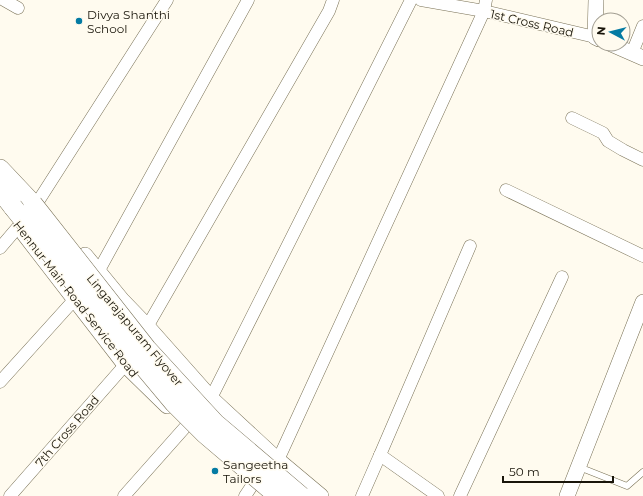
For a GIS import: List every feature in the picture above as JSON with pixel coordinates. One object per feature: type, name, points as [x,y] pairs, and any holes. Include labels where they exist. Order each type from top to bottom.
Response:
[{"type":"main road","name":"Lingarajapuram Flyover","points":[[0,168],[36,202],[147,349],[215,423],[301,496]]},
{"type":"main road","name":"Lingarajapuram Flyover","points":[[5,197],[174,403],[204,434],[278,496]]},
{"type":"street","points":[[4,0],[18,8]]},
{"type":"street","points":[[167,0],[36,202],[211,398],[278,460],[321,496]]},
{"type":"street","points":[[98,272],[248,0]]},
{"type":"street","name":"7th Cross Road","points":[[10,496],[125,365],[321,24],[333,0]]},
{"type":"street","points":[[124,496],[211,398],[410,0]]},
{"type":"street","name":"1st Cross Road","points":[[421,0],[485,6],[591,36]]},
{"type":"street","points":[[596,0],[596,12]]},
{"type":"street","points":[[249,490],[278,460],[485,6]]},
{"type":"street","points":[[638,56],[643,26]]},
{"type":"street","points":[[572,118],[603,133],[608,141],[643,160]]},
{"type":"street","points":[[506,190],[643,256]]},
{"type":"street","name":"Hennur Main Road Service Road","points":[[5,197],[3,204],[18,227],[125,365],[249,490],[267,496]]},
{"type":"street","points":[[0,248],[18,227]]},
{"type":"street","points":[[362,496],[470,246]]},
{"type":"street","points":[[460,496],[562,277]]},
{"type":"street","points":[[0,382],[74,300]]},
{"type":"street","points":[[567,496],[643,302]]},
{"type":"street","points":[[380,455],[438,496]]},
{"type":"lane","points":[[579,467],[627,486],[643,472]]},
{"type":"place","name":"Divya Shanthi School","points":[[79,21]]},
{"type":"place","name":"Sangeetha Tailors","points":[[215,471]]}]
